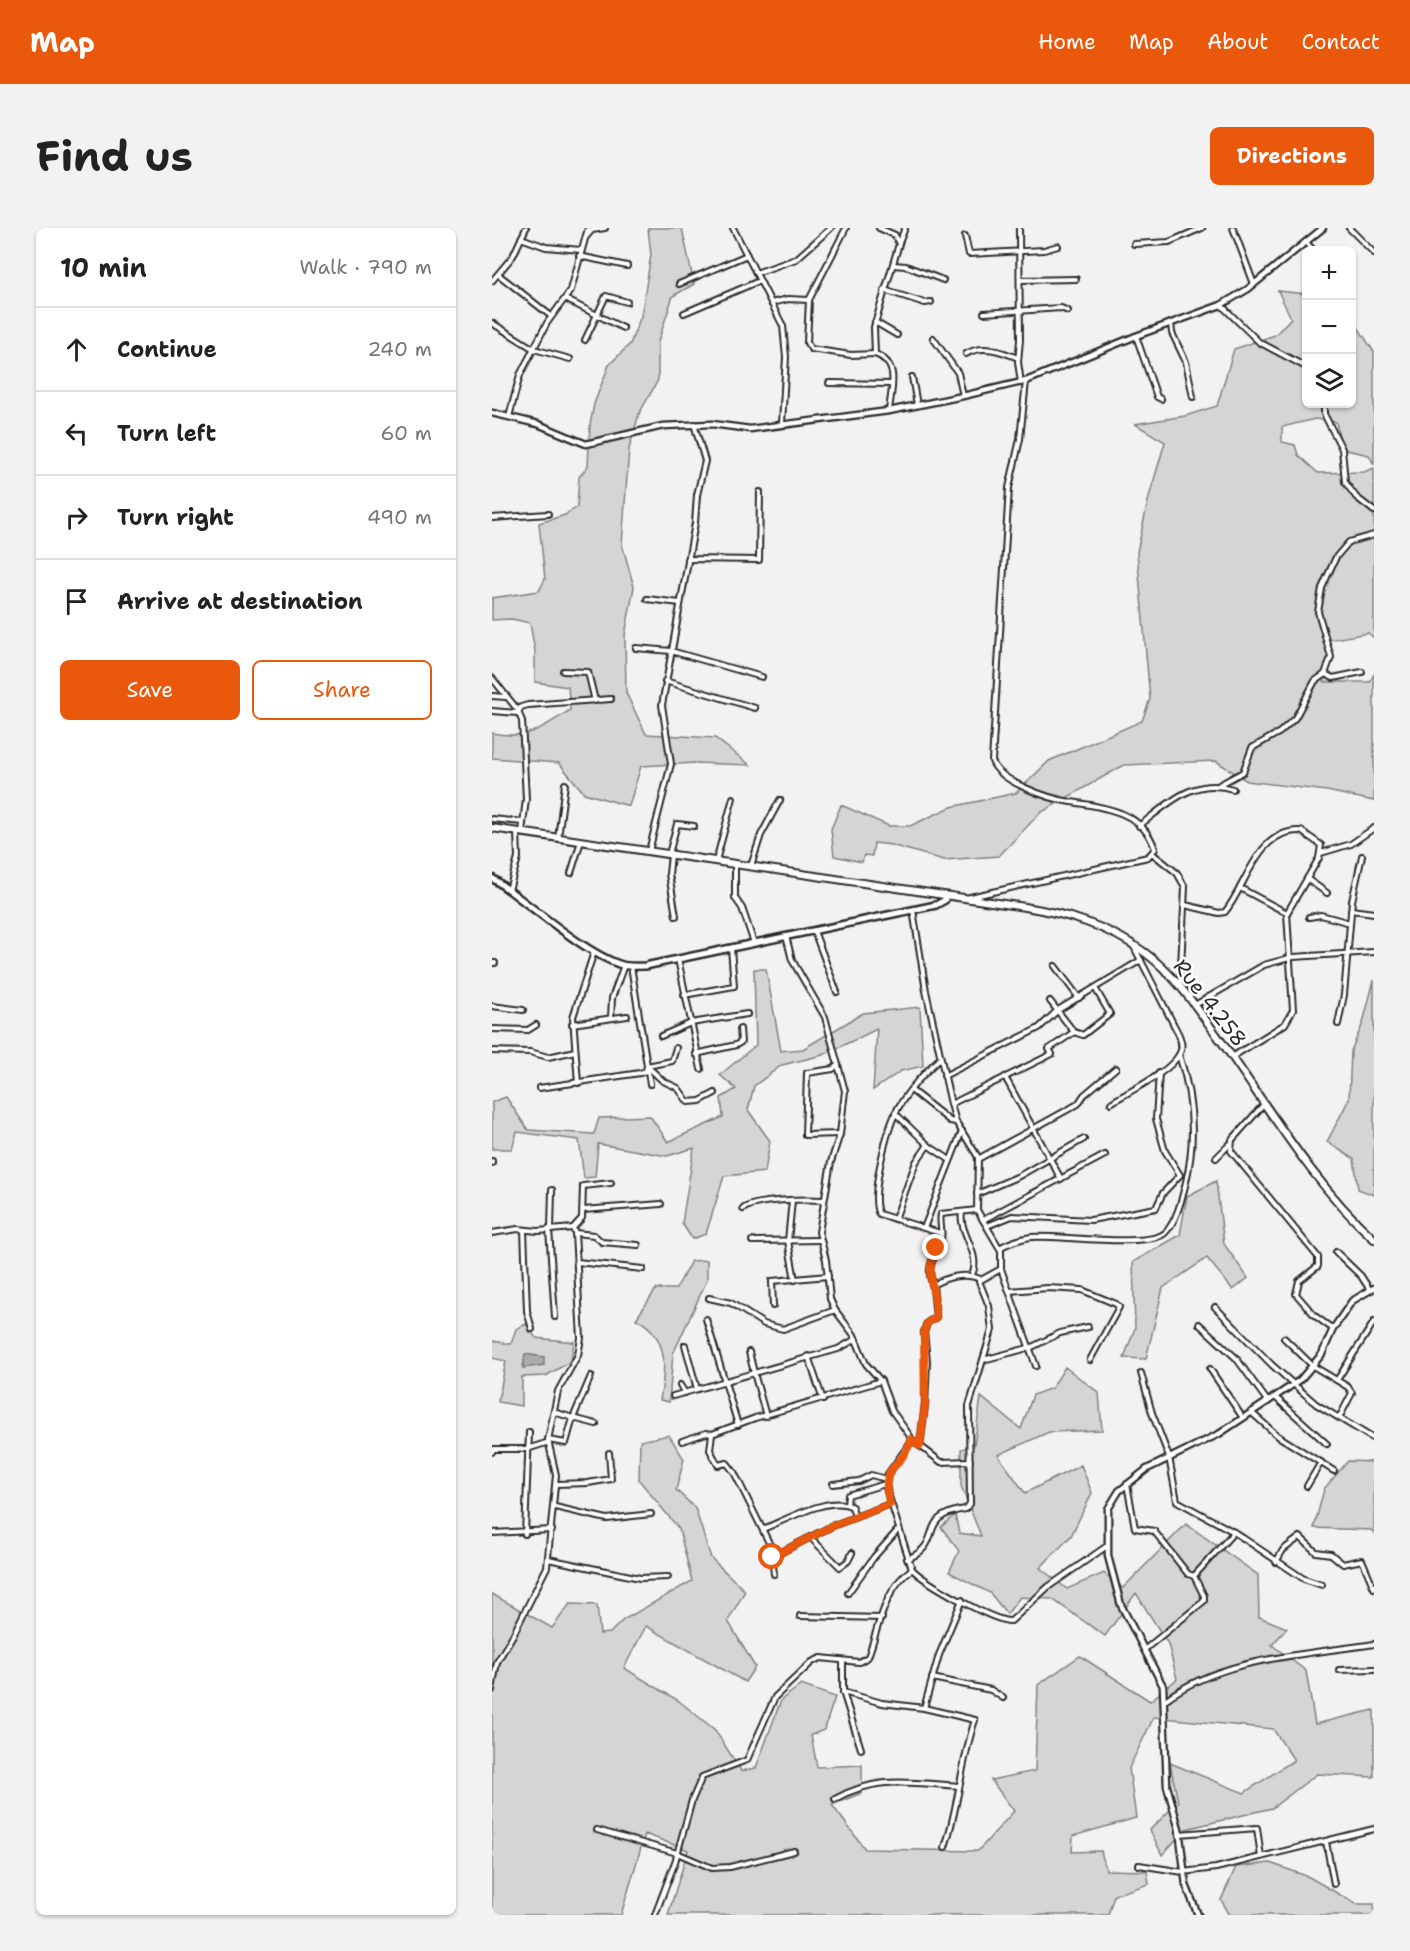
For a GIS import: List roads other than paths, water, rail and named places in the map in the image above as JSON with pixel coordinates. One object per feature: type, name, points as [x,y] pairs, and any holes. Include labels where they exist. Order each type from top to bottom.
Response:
[{"type":"highway","name":"Rue 4.258","points":[[492,828],[751,866],[947,898],[968,898],[1063,914],[1106,930],[1161,966],[1180,987],[1325,1187],[1374,1239]]},
{"type":"main road","points":[[492,878],[595,951],[631,966],[678,959],[814,931],[913,909],[947,898]]},
{"type":"street","points":[[495,278],[513,256],[526,228]]},
{"type":"street","points":[[509,417],[520,375],[551,316],[565,299],[575,278],[580,250],[588,228]]},
{"type":"street","points":[[586,237],[592,230],[605,228]]},
{"type":"street","points":[[733,228],[781,321],[786,340],[782,423]]},
{"type":"street","points":[[756,273],[796,259],[831,228]]},
{"type":"street","points":[[846,228],[809,300],[809,347],[851,355],[875,354],[890,363],[892,384],[889,411]]},
{"type":"street","points":[[879,228],[895,235],[899,244]]},
{"type":"street","points":[[875,354],[873,336],[875,322],[905,228]]},
{"type":"street","points":[[1019,228],[1018,358],[1024,382],[1020,439],[1009,488],[992,760],[997,769],[1008,779],[1069,802],[1109,808],[1126,815],[1153,843],[1153,854]]},
{"type":"street","points":[[1134,244],[1169,242],[1202,228]]},
{"type":"street","points":[[1233,228],[1254,284]]},
{"type":"street","points":[[492,413],[538,424],[586,444],[645,429],[694,424],[750,429],[782,423],[889,411],[963,396],[1024,382],[1136,336],[1221,305],[1254,284],[1323,228]]},
{"type":"street","points":[[1349,228],[1374,253]]},
{"type":"street","points":[[965,236],[969,254],[1019,249],[1044,250],[1058,246]]},
{"type":"street","points":[[521,238],[546,248],[580,250]]},
{"type":"street","points":[[1306,242],[1310,246]]},
{"type":"street","points":[[679,284],[747,255]]},
{"type":"street","points":[[579,256],[627,266]]},
{"type":"street","points":[[893,265],[906,266],[944,280]]},
{"type":"street","points":[[492,269],[495,278],[551,316]]},
{"type":"street","points":[[1020,280],[1076,279]]},
{"type":"street","points":[[684,313],[759,281]]},
{"type":"street","points":[[884,290],[925,303],[931,302]]},
{"type":"street","points":[[585,340],[606,296],[627,302]]},
{"type":"street","points":[[565,299],[623,328]]},
{"type":"street","points":[[771,303],[788,299],[809,300]]},
{"type":"street","points":[[1221,305],[1259,342],[1302,365]]},
{"type":"street","points":[[984,313],[1061,308],[1068,311]]},
{"type":"street","points":[[875,322],[897,335]]},
{"type":"street","points":[[492,323],[534,348],[570,359]]},
{"type":"street","points":[[1171,324],[1172,333],[1186,362],[1193,397]]},
{"type":"street","points":[[1136,336],[1157,397],[1161,399]]},
{"type":"street","points":[[933,338],[958,373],[963,396]]},
{"type":"street","points":[[966,354],[975,348],[988,349],[1018,358]]},
{"type":"street","points":[[912,377],[916,405]]},
{"type":"street","points":[[829,383],[892,384]]},
{"type":"street","points":[[1324,408],[1324,414],[1342,449],[1345,482],[1356,497],[1374,511]]},
{"type":"street","points":[[649,851],[671,764],[662,711],[665,681],[705,461],[694,424]]},
{"type":"street","points":[[687,560],[759,560],[760,492]]},
{"type":"street","points":[[492,518],[548,514]]},
{"type":"street","points":[[1139,826],[1184,791],[1219,785],[1243,772],[1252,748],[1280,732],[1295,718],[1315,681],[1325,674],[1331,657],[1318,612],[1322,588],[1336,557],[1349,542],[1374,535]]},
{"type":"street","points":[[647,599],[680,603]]},
{"type":"street","points":[[636,648],[671,651],[762,677]]},
{"type":"street","points":[[563,671],[588,672],[595,701]]},
{"type":"street","points":[[1325,674],[1333,678],[1362,672]]},
{"type":"street","points":[[492,678],[518,712],[524,736],[526,799],[518,858],[509,890]]},
{"type":"street","points":[[665,681],[755,708]]},
{"type":"street","points":[[492,696],[507,697]]},
{"type":"street","points":[[518,712],[521,707],[528,705],[611,699]]},
{"type":"street","points":[[492,711],[518,712]]},
{"type":"street","points":[[558,838],[565,784]]},
{"type":"street","points":[[1219,785],[1233,789]]},
{"type":"street","points":[[716,861],[733,798]]},
{"type":"street","points":[[751,866],[761,835],[780,800]]},
{"type":"street","points":[[492,819],[523,822]]},
{"type":"street","points":[[676,916],[669,874],[670,854],[677,824],[694,826]]},
{"type":"street","points":[[1320,854],[1352,843],[1374,828]]},
{"type":"street","points":[[1185,905],[1222,913],[1240,888],[1258,856],[1285,832],[1301,831],[1321,845],[1320,854],[1287,913],[1293,1010],[1285,1024],[1232,1057]]},
{"type":"street","points":[[571,873],[581,841]]},
{"type":"street","points":[[968,898],[1153,854]]},
{"type":"street","points":[[1153,854],[1182,878],[1185,887],[1180,987]]},
{"type":"street","points":[[1338,1024],[1343,1005],[1350,923],[1362,856]]},
{"type":"street","points":[[735,864],[735,898],[742,908],[754,943]]},
{"type":"street","points":[[1307,879],[1327,893]]},
{"type":"street","points":[[1240,888],[1287,913]]},
{"type":"street","points":[[913,909],[940,1058],[951,1104],[956,1122],[978,1159],[977,1210],[1000,1249],[1001,1269],[1036,1366]]},
{"type":"street","points":[[1352,910],[1374,913]]},
{"type":"street","points":[[1310,917],[1321,915],[1350,923]]},
{"type":"street","points":[[814,931],[837,992]]},
{"type":"street","points":[[786,936],[792,960],[825,1017],[845,1091],[840,1134],[824,1200],[820,1240],[835,1310],[856,1339],[866,1364],[881,1381],[892,1411],[911,1439],[942,1462],[970,1461]]},
{"type":"street","points":[[1111,1103],[1159,1073],[1179,1055],[1182,1048],[1179,1035],[1132,945]]},
{"type":"street","points":[[684,995],[734,987],[731,948]]},
{"type":"street","points":[[578,1083],[572,1024],[595,951]]},
{"type":"street","points":[[1195,1005],[1260,966],[1288,958],[1374,952]]},
{"type":"street","points":[[678,959],[696,1054],[701,1069]]},
{"type":"street","points":[[944,1076],[1039,1028],[1058,1010],[1141,960]]},
{"type":"street","points":[[611,1018],[612,998],[624,965]]},
{"type":"street","points":[[631,966],[650,1084]]},
{"type":"street","points":[[1055,966],[1079,998]]},
{"type":"street","points":[[1050,1001],[1074,1032],[1083,1035],[1108,1017],[1109,1009],[1095,988]]},
{"type":"street","points":[[492,1006],[523,1010]]},
{"type":"street","points":[[661,1036],[691,1023],[747,1014]]},
{"type":"street","points":[[572,1024],[627,1016]]},
{"type":"street","points":[[492,1029],[528,1030],[536,1025]]},
{"type":"street","points":[[696,1054],[736,1045],[741,1042],[740,1029]]},
{"type":"street","points":[[951,1104],[1052,1054],[1049,1049],[1074,1032]]},
{"type":"street","points":[[647,1066],[672,1061],[676,1048]]},
{"type":"street","points":[[492,1051],[534,1053],[548,1057],[574,1051]]},
{"type":"street","points":[[1000,1249],[1004,1245],[1034,1237],[1120,1240],[1164,1234],[1174,1219],[1191,1162],[1192,1102],[1179,1055]]},
{"type":"street","points":[[940,1058],[911,1090],[895,1113],[876,1185],[875,1208],[879,1214],[940,1233]]},
{"type":"street","points":[[838,1065],[833,1069],[807,1073],[803,1119],[805,1136],[840,1134]]},
{"type":"street","points":[[539,1088],[640,1073],[646,1071],[647,1066]]},
{"type":"street","points":[[647,1066],[663,1081],[678,1088],[692,1104],[715,1093]]},
{"type":"street","points":[[978,1159],[1033,1131],[1078,1104],[1084,1095],[1116,1068]]},
{"type":"street","points":[[987,1226],[1012,1216],[1091,1220],[1156,1208],[1163,1193],[1180,1175],[1165,1150],[1156,1119],[1159,1073]]},
{"type":"street","points":[[1005,1077],[1033,1131],[1062,1179]]},
{"type":"street","points":[[911,1090],[950,1121],[956,1122]]},
{"type":"street","points":[[1216,1158],[1264,1104]]},
{"type":"street","points":[[895,1113],[928,1145],[950,1160]]},
{"type":"street","points":[[924,1228],[962,1130]]},
{"type":"street","points":[[977,1194],[1084,1139]]},
{"type":"street","points":[[1230,1144],[1239,1163],[1318,1257],[1318,1266],[1299,1281],[1296,1294],[1315,1316],[1333,1329]]},
{"type":"street","points":[[895,1219],[916,1162],[928,1145]]},
{"type":"street","points":[[983,1220],[1105,1155]]},
{"type":"street","points":[[492,1233],[573,1228],[582,1218],[583,1186],[610,1183]]},
{"type":"street","points":[[552,1190],[550,1229],[555,1317]]},
{"type":"street","points":[[743,1209],[754,1204],[792,1200],[824,1200]]},
{"type":"street","points":[[792,1200],[788,1241],[795,1280]]},
{"type":"street","points":[[583,1210],[662,1204]]},
{"type":"street","points":[[920,1446],[925,1404],[924,1332],[927,1323],[936,1317],[933,1285],[928,1275],[929,1264],[942,1238],[941,1214],[977,1210]]},
{"type":"street","points":[[962,1212],[960,1220],[973,1256],[972,1275]]},
{"type":"street","points":[[492,1690],[497,1662],[547,1567],[555,1506],[555,1484],[547,1441],[558,1391],[578,1355],[580,1338],[577,1262],[573,1228]]},
{"type":"street","points":[[524,1230],[527,1311],[532,1329]]},
{"type":"street","points":[[575,1233],[594,1235],[602,1242],[638,1245]]},
{"type":"street","points":[[752,1241],[820,1240]]},
{"type":"street","points":[[1198,1915],[1183,1872],[1179,1834],[1166,1778],[1165,1700],[1160,1675],[1144,1650],[1121,1605],[1107,1546],[1107,1509],[1110,1501],[1127,1485],[1169,1457],[1219,1434],[1252,1413],[1294,1385],[1313,1366],[1333,1329],[1352,1301],[1372,1289],[1336,1252]]},
{"type":"street","points":[[577,1262],[643,1269]]},
{"type":"street","points":[[980,1279],[1001,1269]]},
{"type":"street","points":[[907,1559],[925,1548],[933,1527],[941,1516],[968,1507],[971,1500],[969,1406],[990,1339],[992,1317],[980,1279],[972,1275],[943,1279],[933,1285]]},
{"type":"street","points":[[773,1306],[771,1282],[828,1276]]},
{"type":"street","points":[[1009,1290],[1048,1287],[1082,1290],[1116,1304],[1119,1307],[1090,1360]]},
{"type":"street","points":[[709,1298],[731,1303],[764,1324],[783,1329],[835,1310]]},
{"type":"street","points":[[1215,1307],[1316,1404],[1374,1439]]},
{"type":"street","points":[[706,1319],[738,1425]]},
{"type":"street","points":[[1337,1380],[1374,1322]]},
{"type":"street","points":[[1199,1324],[1236,1358],[1268,1402]]},
{"type":"street","points":[[982,1360],[1031,1347],[1060,1333],[1088,1328]]},
{"type":"street","points":[[1284,1338],[1313,1366],[1348,1387],[1352,1393],[1340,1418]]},
{"type":"street","points":[[674,1396],[838,1349],[856,1339]]},
{"type":"street","points":[[685,1345],[697,1389]]},
{"type":"street","points":[[749,1352],[766,1416]]},
{"type":"street","points":[[808,1356],[823,1400]]},
{"type":"street","points":[[1210,1369],[1243,1418]]},
{"type":"street","points":[[1141,1373],[1169,1457],[1177,1501],[1234,1532],[1304,1579],[1322,1585]]},
{"type":"street","points":[[492,1452],[493,1449],[527,1449],[547,1441],[566,1443],[573,1418],[591,1376]]},
{"type":"street","points":[[682,1441],[706,1433],[712,1434],[881,1381]]},
{"type":"street","points":[[680,1385],[685,1393]]},
{"type":"street","points":[[1275,1397],[1327,1444]]},
{"type":"street","points":[[554,1412],[596,1424]]},
{"type":"street","points":[[1252,1413],[1278,1436],[1334,1471]]},
{"type":"street","points":[[525,1533],[529,1432]]},
{"type":"street","points":[[712,1434],[710,1450],[718,1465],[727,1463],[734,1472],[776,1555]]},
{"type":"street","points":[[847,1504],[848,1495],[886,1481],[911,1439]]},
{"type":"street","points":[[555,1484],[588,1483],[611,1479],[609,1453]]},
{"type":"street","points":[[1307,1486],[1321,1462]]},
{"type":"street","points":[[833,1484],[859,1481],[871,1475],[886,1481]]},
{"type":"street","points":[[886,1481],[890,1504],[912,1569],[918,1576],[998,1620],[1011,1621],[1048,1587],[1107,1546]]},
{"type":"street","points":[[1127,1485],[1135,1528],[1154,1531],[1188,1574],[1194,1576],[1204,1596],[1203,1601],[1144,1650]]},
{"type":"street","points":[[763,1529],[817,1507],[847,1504],[852,1508],[855,1517]]},
{"type":"street","points":[[774,1574],[770,1560],[776,1555],[810,1537],[890,1504]]},
{"type":"street","points":[[555,1506],[607,1519],[651,1514]]},
{"type":"street","points":[[492,1533],[552,1530]]},
{"type":"street","points":[[848,1593],[874,1557],[898,1530]]},
{"type":"street","points":[[1194,1576],[1234,1532]]},
{"type":"street","points":[[810,1537],[840,1567],[848,1561],[852,1553]]},
{"type":"street","points":[[1276,1562],[1283,1550],[1300,1537],[1316,1552],[1331,1554],[1343,1564],[1362,1560],[1374,1588]]},
{"type":"street","points":[[548,1559],[640,1578],[668,1577]]},
{"type":"street","points":[[655,1915],[677,1853],[692,1800],[702,1777],[747,1760],[775,1697],[812,1662],[820,1658],[863,1661],[868,1657],[882,1618],[900,1579],[912,1569]]},
{"type":"street","points":[[924,1708],[932,1678],[962,1600]]},
{"type":"street","points":[[800,1616],[882,1618]]},
{"type":"street","points":[[1165,1700],[1191,1682],[1241,1667],[1374,1644]]},
{"type":"street","points":[[843,1661],[843,1692],[861,1749]]},
{"type":"street","points":[[1339,1670],[1374,1670]]},
{"type":"street","points":[[932,1678],[991,1690],[1003,1698]]},
{"type":"street","points":[[843,1692],[882,1703],[924,1708],[975,1720],[965,1750],[952,1825],[945,1847]]},
{"type":"street","points":[[835,1799],[857,1786],[888,1782],[957,1786]]},
{"type":"street","points":[[1179,1834],[1257,1828],[1262,1857]]},
{"type":"street","points":[[1138,1865],[1183,1872],[1262,1857],[1374,1829]]},
{"type":"street","points":[[597,1830],[677,1853],[711,1868],[730,1867],[794,1851]]},
{"type":"street","points":[[1326,1842],[1334,1884]]}]
